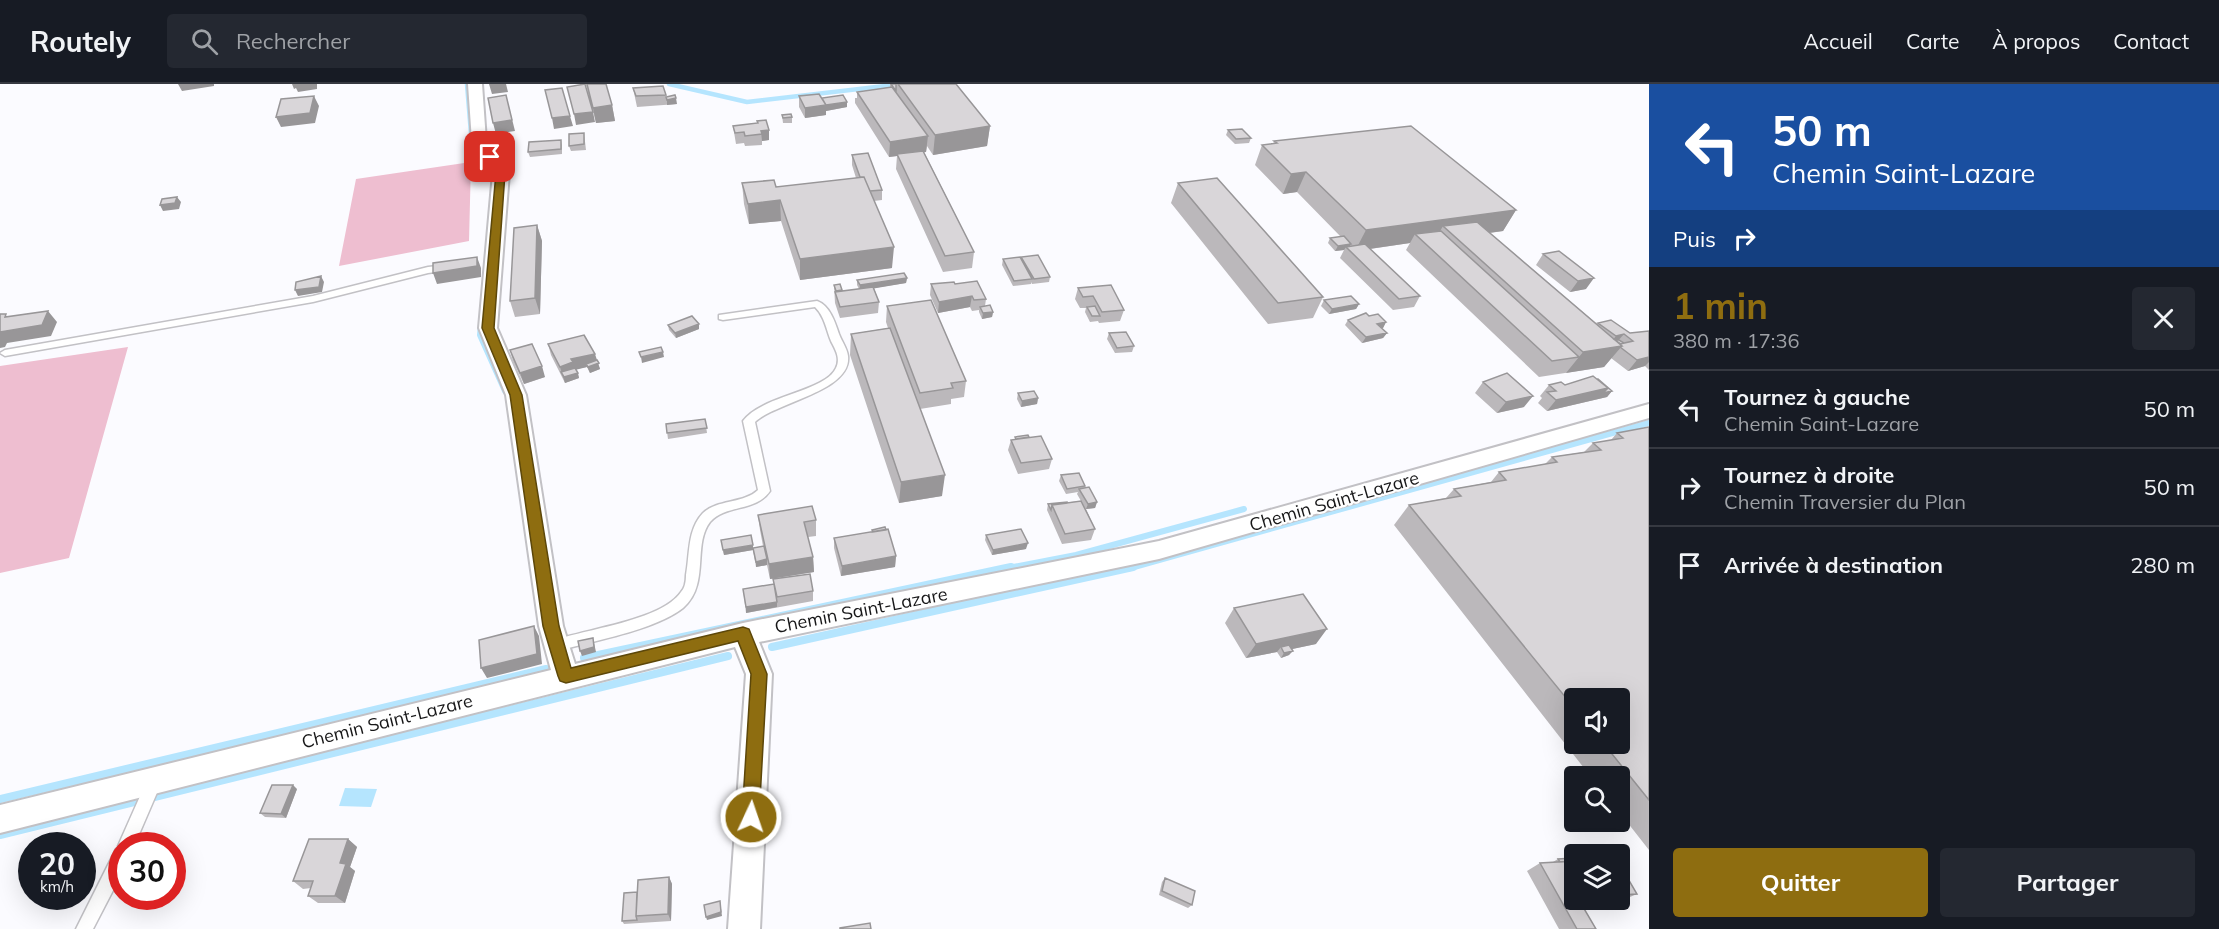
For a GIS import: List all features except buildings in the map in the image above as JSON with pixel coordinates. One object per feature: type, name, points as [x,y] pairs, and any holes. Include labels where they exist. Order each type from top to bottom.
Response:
[{"type":"street","points":[[475,84],[479,141],[501,173],[489,265],[488,328],[516,395],[551,626],[566,676]]},
{"type":"street","name":"Chemin Saint-Lazare","points":[[0,819],[566,676],[743,634],[1159,550],[1645,418]]},
{"type":"street","points":[[743,634],[759,674],[744,929]]},
{"type":"lane","points":[[5,353],[313,299],[428,270],[458,267]]},
{"type":"lane","points":[[557,645],[671,611],[687,595],[701,525],[715,509],[759,497],[764,491],[749,421],[769,405],[832,380],[841,369],[843,358],[825,310],[817,304],[723,317]]},
{"type":"lane","points":[[132,832],[153,782]]},
{"type":"lane","points":[[84,929],[108,882]]},
{"type":"shaded area","points":[[471,162],[469,241],[339,266],[356,179]]},
{"type":"shaded area","points":[[128,347],[69,558],[0,573],[0,366]]},
{"type":"water","points":[[345,788],[377,789],[371,807],[339,806]]},
{"type":"waterway","points":[[467,84],[472,146],[494,176],[494,182]]},
{"type":"waterway","points":[[669,84],[747,102],[902,84]]},
{"type":"waterway","points":[[481,324],[480,335],[505,391]]},
{"type":"waterway","points":[[1127,569],[1649,423]]},
{"type":"waterway","points":[[1003,569],[1076,555],[1244,509]]},
{"type":"waterway","points":[[584,658],[1011,567]]},
{"type":"waterway","points":[[772,647],[1133,567]]},
{"type":"waterway","points":[[0,835],[728,656]]},
{"type":"waterway","points":[[0,799],[546,669]]},
{"type":"route","points":[[490,157],[501,173],[488,328],[516,395],[551,626],[566,676],[743,634],[759,674],[751,817]]}]
